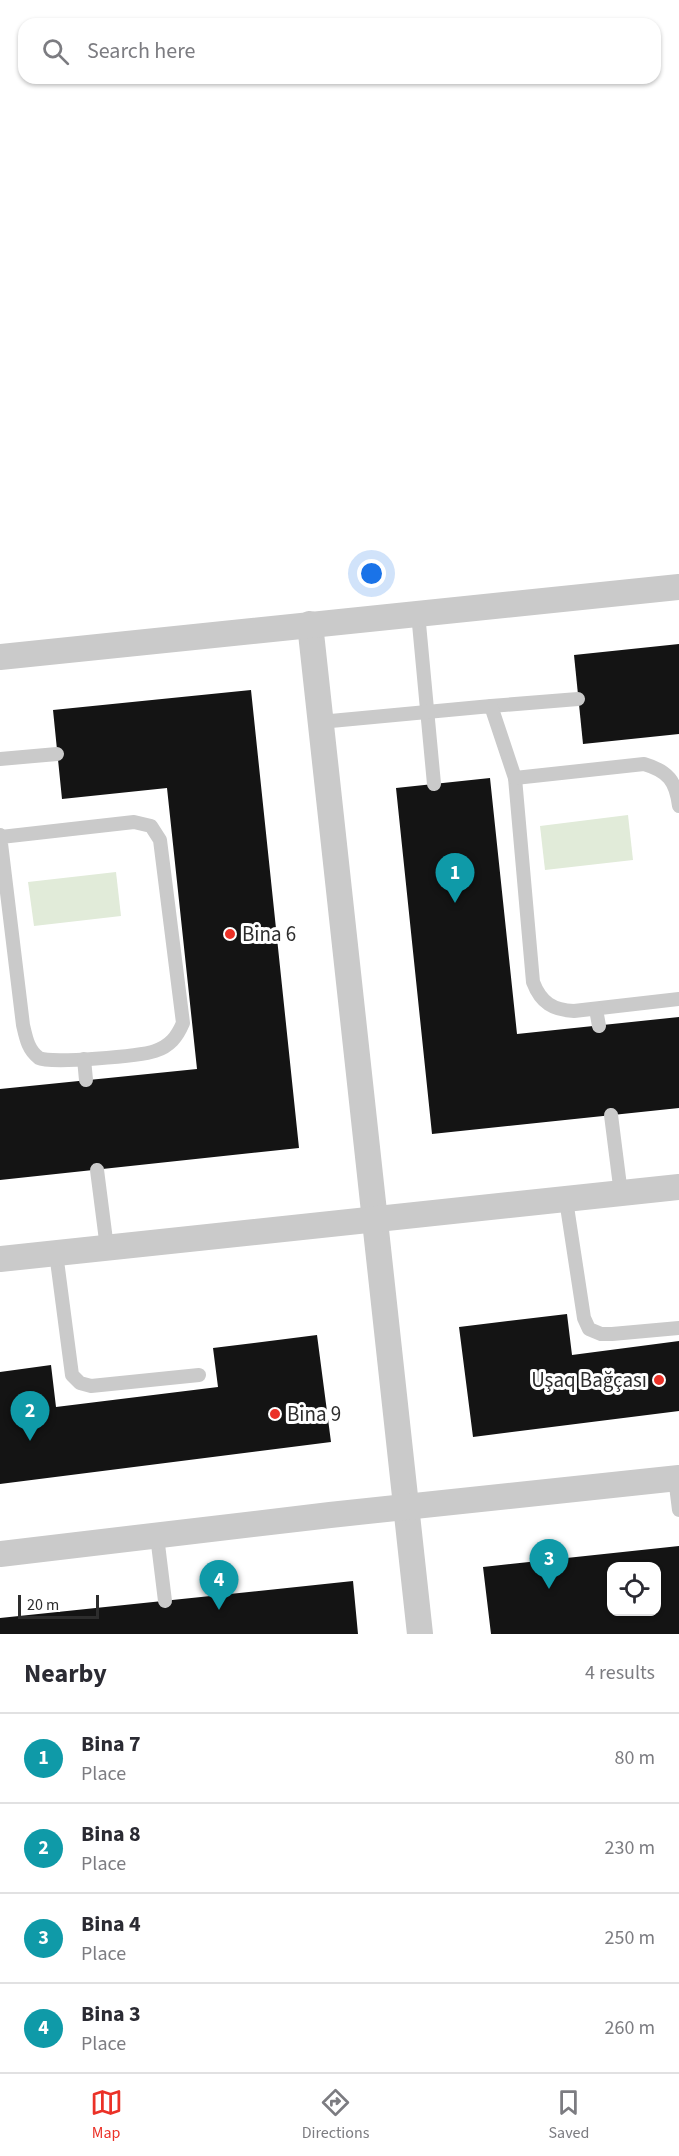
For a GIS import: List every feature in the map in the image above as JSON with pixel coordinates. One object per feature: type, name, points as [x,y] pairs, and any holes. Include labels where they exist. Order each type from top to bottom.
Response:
[{"type":"street","points":[[0,657],[679,587]]},
{"type":"street","points":[[310,624],[420,1634]]},
{"type":"street","points":[[0,1259],[679,1188]]},
{"type":"street","points":[[0,1554],[677,1478]]},
{"type":"lane","points":[[418,614],[434,784]]},
{"type":"lane","points":[[321,722],[427,710],[578,699]]},
{"type":"lane","points":[[491,706],[515,778],[533,982],[539,998],[557,1011],[596,1009],[679,999]]},
{"type":"lane","points":[[0,759],[57,754]]},
{"type":"lane","points":[[515,778],[644,764],[661,769],[673,780],[679,806]]},
{"type":"lane","points":[[134,822],[151,826],[160,840],[183,1023],[177,1038],[154,1051],[57,1062],[40,1058],[28,1047],[23,1026],[0,836],[134,822]]},
{"type":"lane","points":[[596,1009],[599,1026]]},
{"type":"lane","points":[[84,1059],[86,1080]]},
{"type":"lane","points":[[611,1115],[621,1194]]},
{"type":"lane","points":[[97,1170],[107,1248]]},
{"type":"lane","points":[[566,1200],[584,1318],[589,1329],[601,1334],[612,1334],[679,1328]]},
{"type":"lane","points":[[56,1253],[72,1375],[80,1383],[102,1386],[199,1375]]},
{"type":"lane","points":[[677,1478],[679,1510]]},
{"type":"lane","points":[[157,1536],[165,1601]]},
{"type":"green space","points":[[628,815],[633,860],[545,870],[540,826]]},
{"type":"green space","points":[[116,872],[121,916],[34,926],[28,882]]},
{"type":"building","points":[[679,644],[679,734],[583,744],[574,655]]},
{"type":"building","name":"Bina 6","points":[[251,690],[299,1148],[0,1180],[0,1089],[197,1069],[167,788],[62,799],[53,710]]},
{"type":"building","points":[[490,778],[517,1034],[679,1017],[679,1108],[432,1134],[396,788]]},
{"type":"building","points":[[567,1314],[572,1355],[679,1341],[679,1411],[473,1437],[459,1327]]},
{"type":"building","points":[[317,1335],[331,1442],[0,1484],[0,1372],[51,1365],[56,1407],[218,1387],[213,1348]]},
{"type":"building","points":[[679,1546],[679,1634],[491,1634],[483,1567]]},
{"type":"building","points":[[353,1581],[358,1634],[0,1634],[0,1618]]},
{"type":"place","name":"Bina 7","points":[[455,903]]},
{"type":"place","name":"Bina 6","points":[[230,934]]},
{"type":"place","name":"Uşaq Bağçası","points":[[659,1380]]},
{"type":"place","name":"Bina 9","points":[[275,1414]]},
{"type":"place","name":"Bina 8","points":[[30,1441]]},
{"type":"place","name":"Bina 4","points":[[549,1589]]},
{"type":"place","name":"Bina 3","points":[[219,1610]]}]
